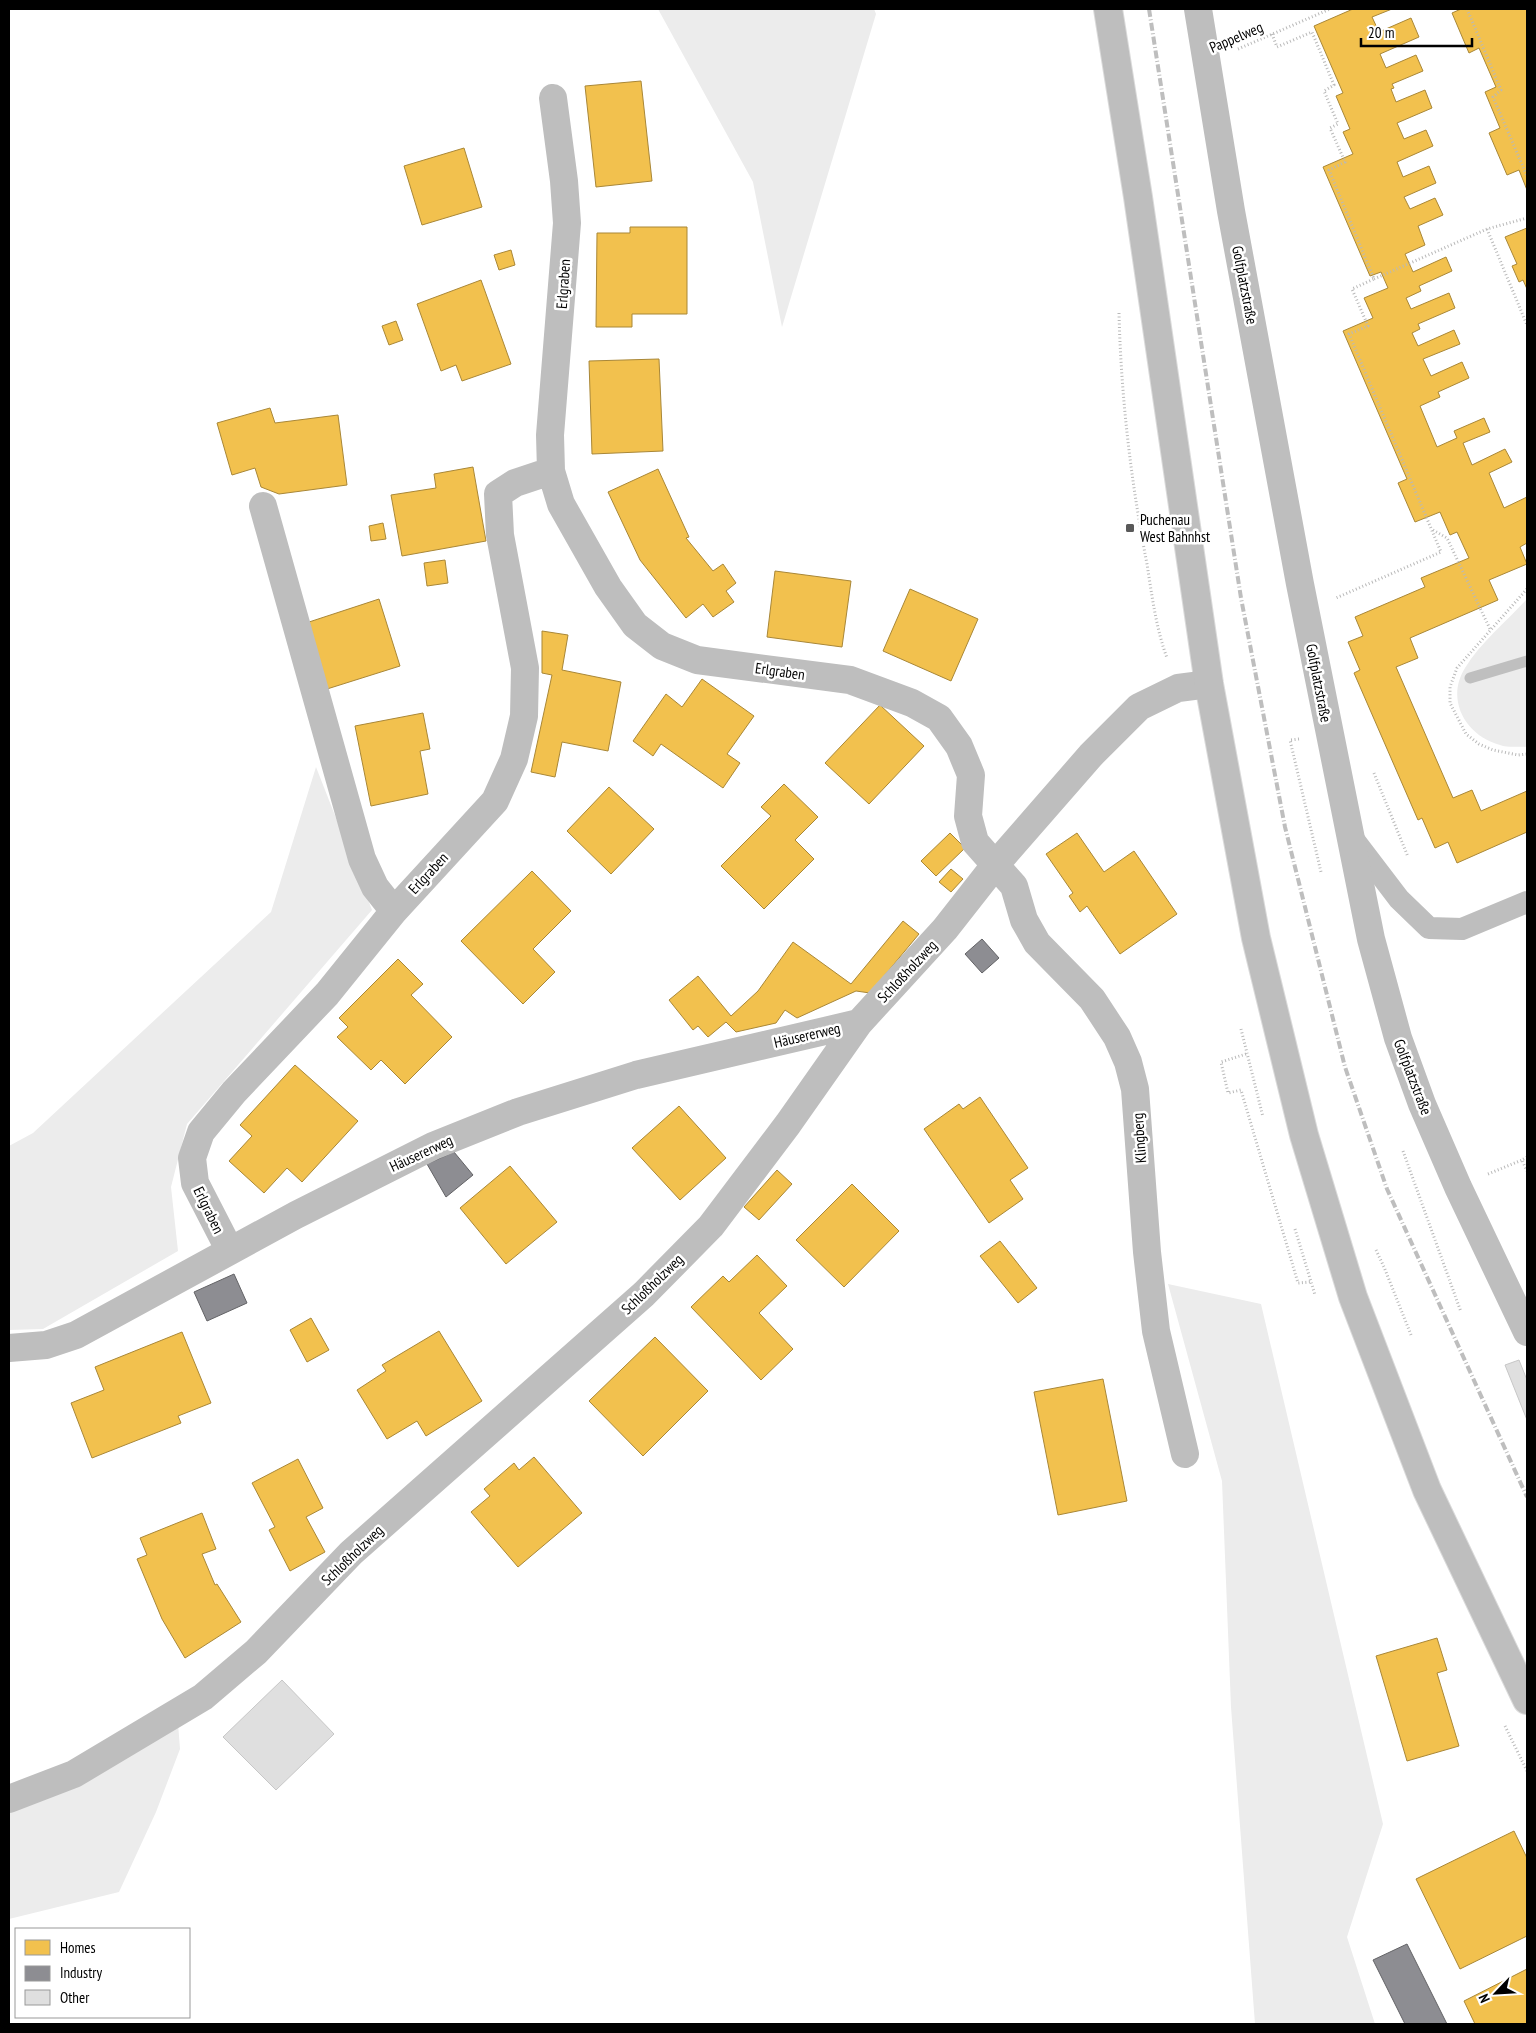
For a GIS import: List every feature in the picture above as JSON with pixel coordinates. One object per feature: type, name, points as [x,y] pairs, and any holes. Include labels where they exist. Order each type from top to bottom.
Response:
[{"type":"street","points":[[1108,9],[1138,197],[1209,684],[1256,938],[1304,1135],[1353,1297],[1427,1490],[1527,1700]]},
{"type":"street","name":"Golfplatzstraße","points":[[1198,9],[1232,220],[1300,584],[1371,939],[1398,1038],[1422,1104],[1458,1187],[1527,1332]]},
{"type":"street","name":"Erlgraben","points":[[553,98],[564,182],[567,223],[550,435],[551,471],[561,504],[608,588],[635,625],[662,646],[697,660],[850,680],[912,703],[939,718],[959,746],[971,775],[968,816],[975,842],[996,864]]},
{"type":"street","name":"Erlgraben","points":[[230,1251],[195,1183],[192,1158],[201,1132],[234,1092],[327,994],[394,911],[495,801],[514,759],[524,716],[524,668],[500,535],[498,494],[515,482],[551,471]]},
{"type":"street","points":[[263,506],[362,859],[375,887],[394,911]]},
{"type":"street","name":"Schloßholzweg","points":[[9,1800],[74,1774],[203,1698],[256,1652],[351,1553],[644,1294],[711,1226],[788,1124],[859,1023],[945,929],[996,864],[1091,754],[1139,707],[1178,688],[1209,684]]},
{"type":"street","name":"Klingberg","points":[[996,864],[1014,886],[1024,920],[1037,943],[1092,999],[1117,1037],[1128,1062],[1136,1088],[1147,1252],[1156,1331],[1185,1454]]},
{"type":"street","name":"Häusererweg","points":[[9,1348],[46,1345],[76,1335],[296,1215],[433,1146],[518,1112],[636,1074],[859,1023]]},
{"type":"lane","points":[[1349,834],[1399,899],[1429,928],[1462,928],[1527,902]]},
{"type":"path","name":"Pappelweg","points":[[1207,62],[1330,9]]},
{"type":"path","points":[[1467,9],[1502,90],[1493,96],[1527,176]]},
{"type":"path","points":[[1272,34],[1277,47],[1312,32],[1334,86],[1324,91],[1338,124],[1330,128],[1345,162],[1329,170],[1374,279]]},
{"type":"path","points":[[1333,600],[1441,552],[1349,334],[1368,326],[1352,289],[1487,229],[1527,218]]},
{"type":"path","points":[[1487,229],[1527,325]]},
{"type":"path","points":[[1432,530],[1446,538],[1490,629]]},
{"type":"path","points":[[1527,590],[1457,668],[1450,687],[1450,703],[1466,734],[1479,744],[1493,750],[1518,755],[1527,754]]},
{"type":"path","points":[[1373,771],[1409,859]]},
{"type":"path","points":[[1246,1054],[1221,1062],[1228,1093],[1241,1090],[1298,1283],[1310,1282]]},
{"type":"path","points":[[1402,1147],[1461,1312]]},
{"type":"path","points":[[1527,1157],[1522,1160],[1527,1171]]},
{"type":"shaded area","points":[[658,9],[874,9],[876,14],[782,327],[753,182]]},
{"type":"shaded area","points":[[1527,599],[1527,747],[1506,746],[1477,734],[1462,715],[1458,704],[1457,692],[1459,680],[1471,658]]},
{"type":"shaded area","points":[[316,767],[372,910],[187,1124],[171,1187],[178,1251],[43,1329],[9,1330],[9,1146],[33,1133],[271,912]]},
{"type":"shaded area","points":[[1168,1284],[1261,1304],[1383,1824],[1347,1937],[1375,2024],[1255,2024],[1231,1707],[1222,1481]]},
{"type":"shaded area","points":[[178,1723],[180,1749],[156,1812],[119,1892],[9,1919],[9,1808]]},
{"type":"building: Homes","points":[[1353,9],[1392,9],[1372,17],[1379,32],[1411,18],[1419,37],[1380,54],[1386,68],[1416,55],[1423,71],[1392,84],[1394,88],[1391,89],[1396,102],[1425,90],[1432,108],[1397,123],[1404,139],[1426,130],[1433,146],[1397,162],[1403,177],[1429,166],[1436,183],[1404,197],[1410,209],[1435,198],[1443,215],[1418,226],[1425,245],[1405,254],[1413,272],[1446,257],[1452,271],[1419,286],[1421,291],[1406,298],[1411,309],[1449,293],[1455,308],[1418,324],[1420,329],[1412,333],[1418,346],[1454,330],[1460,344],[1423,359],[1431,376],[1462,362],[1469,378],[1438,392],[1440,397],[1420,406],[1437,447],[1457,438],[1454,431],[1484,418],[1490,432],[1463,443],[1472,465],[1505,449],[1512,462],[1489,473],[1504,508],[1527,497],[1527,543],[1520,547],[1527,564],[1489,580],[1498,600],[1410,638],[1418,658],[1396,667],[1453,798],[1472,790],[1481,811],[1527,791],[1527,832],[1457,863],[1448,842],[1435,848],[1422,818],[1418,820],[1354,673],[1360,670],[1348,642],[1363,636],[1355,617],[1425,587],[1421,578],[1469,558],[1457,532],[1450,535],[1440,512],[1415,522],[1398,483],[1407,479],[1343,331],[1373,318],[1364,298],[1388,288],[1381,272],[1370,276],[1323,167],[1353,154],[1343,132],[1350,129],[1336,96],[1343,93],[1314,26]]},
{"type":"building: Homes","points":[[1461,9],[1527,9],[1527,190],[1519,170],[1507,175],[1489,133],[1500,128],[1485,92],[1496,87],[1479,48],[1469,53],[1452,13]]},
{"type":"building: Homes","points":[[641,81],[652,181],[596,187],[585,86]]},
{"type":"building: Homes","points":[[464,148],[482,207],[422,225],[404,166]]},
{"type":"building: Homes","points":[[630,227],[687,227],[687,314],[632,314],[632,327],[596,327],[597,233],[630,233]]},
{"type":"building: Homes","points":[[1527,228],[1527,289],[1523,280],[1519,282],[1512,266],[1517,264],[1505,237]]},
{"type":"building: Homes","points":[[511,250],[515,265],[499,270],[494,255]]},
{"type":"building: Homes","points":[[481,280],[511,364],[462,381],[456,365],[441,371],[417,304]]},
{"type":"building: Homes","points":[[396,321],[403,340],[389,345],[382,326]]},
{"type":"building: Homes","points":[[659,359],[663,451],[592,454],[589,361]]},
{"type":"building: Homes","points":[[270,408],[275,423],[338,415],[347,485],[279,494],[261,487],[255,468],[232,475],[217,423]]},
{"type":"building: Homes","points":[[473,467],[486,541],[402,556],[391,495],[436,488],[434,474]]},
{"type":"building: Homes","points":[[658,469],[689,537],[686,538],[713,571],[723,564],[736,583],[726,591],[734,602],[713,617],[703,604],[686,618],[640,560],[608,492]]},
{"type":"building: Homes","points":[[383,523],[386,539],[371,541],[369,526]]},
{"type":"building: Homes","points":[[445,560],[448,583],[427,586],[424,563]]},
{"type":"building: Homes","points":[[775,571],[851,581],[842,647],[767,637]]},
{"type":"building: Homes","points":[[910,589],[978,619],[951,681],[883,651]]},
{"type":"building: Homes","points":[[379,599],[400,666],[327,689],[306,623]]},
{"type":"building: Homes","points":[[542,631],[568,635],[562,670],[621,682],[608,751],[562,742],[555,777],[531,772],[552,675],[542,673]]},
{"type":"building: Homes","points":[[702,679],[754,716],[727,754],[740,763],[723,788],[661,744],[653,756],[633,741],[666,694],[682,707]]},
{"type":"building: Homes","points":[[880,705],[924,746],[869,804],[825,763]]},
{"type":"building: Homes","points":[[423,713],[430,749],[420,751],[428,794],[371,806],[355,726]]},
{"type":"building: Homes","points":[[784,784],[818,817],[795,840],[814,859],[764,909],[721,866],[771,816],[761,807]]},
{"type":"building: Homes","points":[[609,787],[654,829],[611,874],[567,831]]},
{"type":"building: Homes","points":[[950,833],[965,848],[936,876],[921,861]]},
{"type":"building: Homes","points":[[1077,833],[1104,872],[1134,851],[1177,914],[1120,954],[1087,906],[1080,912],[1069,896],[1073,893],[1046,854]]},
{"type":"building: Homes","points":[[951,869],[963,879],[951,892],[939,882]]},
{"type":"building: Homes","points":[[532,871],[571,911],[533,949],[555,972],[523,1004],[461,941]]},
{"type":"building: Homes","points":[[903,921],[919,934],[870,993],[856,991],[797,1018],[785,1010],[776,1023],[736,1032],[726,1022],[708,1037],[698,1026],[693,1030],[669,1000],[698,976],[731,1016],[758,991],[793,942],[851,984]]},
{"type":"building: Homes","points":[[398,959],[423,984],[411,995],[452,1037],[405,1084],[381,1060],[371,1070],[337,1037],[348,1027],[339,1018]]},
{"type":"building: Homes","points":[[295,1065],[358,1121],[302,1182],[287,1168],[264,1193],[229,1161],[252,1136],[240,1125]]},
{"type":"building: Homes","points":[[980,1097],[1028,1168],[1010,1180],[1023,1199],[989,1223],[924,1129],[959,1104],[963,1109]]},
{"type":"building: Homes","points":[[679,1106],[726,1158],[680,1200],[632,1148]]},
{"type":"building: Homes","points":[[510,1166],[557,1222],[506,1264],[460,1208]]},
{"type":"building: Homes","points":[[777,1170],[792,1184],[759,1220],[744,1207]]},
{"type":"building: Homes","points":[[852,1184],[899,1231],[844,1287],[796,1240]]},
{"type":"building: Homes","points":[[1000,1241],[1037,1288],[1018,1303],[980,1256]]},
{"type":"building: Homes","points":[[757,1255],[787,1286],[759,1313],[793,1349],[761,1380],[691,1307],[723,1276],[729,1282]]},
{"type":"building: Homes","points":[[311,1318],[329,1350],[307,1362],[290,1330]]},
{"type":"building: Homes","points":[[439,1331],[482,1401],[426,1436],[417,1421],[387,1439],[357,1390],[386,1371],[382,1365]]},
{"type":"building: Homes","points":[[182,1332],[211,1403],[178,1416],[181,1423],[92,1458],[71,1403],[104,1390],[95,1367]]},
{"type":"building: Homes","points":[[655,1337],[708,1391],[643,1456],[589,1401]]},
{"type":"building: Homes","points":[[1103,1379],[1127,1501],[1058,1515],[1034,1392]]},
{"type":"building: Homes","points":[[534,1457],[582,1513],[518,1567],[471,1512],[490,1496],[484,1489],[514,1463],[519,1470]]},
{"type":"building: Homes","points":[[298,1459],[323,1508],[306,1517],[325,1552],[290,1571],[269,1530],[275,1527],[252,1483]]},
{"type":"building: Homes","points":[[202,1513],[216,1549],[202,1554],[215,1585],[217,1584],[241,1622],[185,1658],[162,1619],[137,1559],[147,1555],[140,1538]]},
{"type":"building: Homes","points":[[1437,1638],[1447,1670],[1437,1673],[1459,1746],[1407,1761],[1376,1656]]},
{"type":"building: Homes","points":[[1514,1831],[1527,1858],[1527,1936],[1460,1969],[1416,1879]]},
{"type":"building: Homes","points":[[1527,1969],[1527,2024],[1475,2024],[1464,2001]]},
{"type":"building: Industry","points":[[982,939],[999,958],[982,973],[965,954]]},
{"type":"building: Industry","points":[[454,1152],[473,1175],[446,1197],[427,1164]]},
{"type":"building: Industry","points":[[234,1274],[247,1303],[207,1321],[194,1292]]},
{"type":"building: Industry","points":[[1407,1944],[1447,2024],[1405,2024],[1373,1960]]},
{"type":"building: Other","points":[[1519,1360],[1527,1380],[1527,1420],[1505,1365]]},
{"type":"building: Other","points":[[282,1680],[334,1734],[276,1790],[223,1737]]},
{"type":"waterway","points":[[1470,678],[1527,661]]},
{"type":"railway","points":[[1149,9],[1241,598],[1285,827],[1345,1067],[1387,1189],[1527,1497]]},
{"type":"place","name":"Puchenau West Bahnhst","points":[[1130,528]]}]
